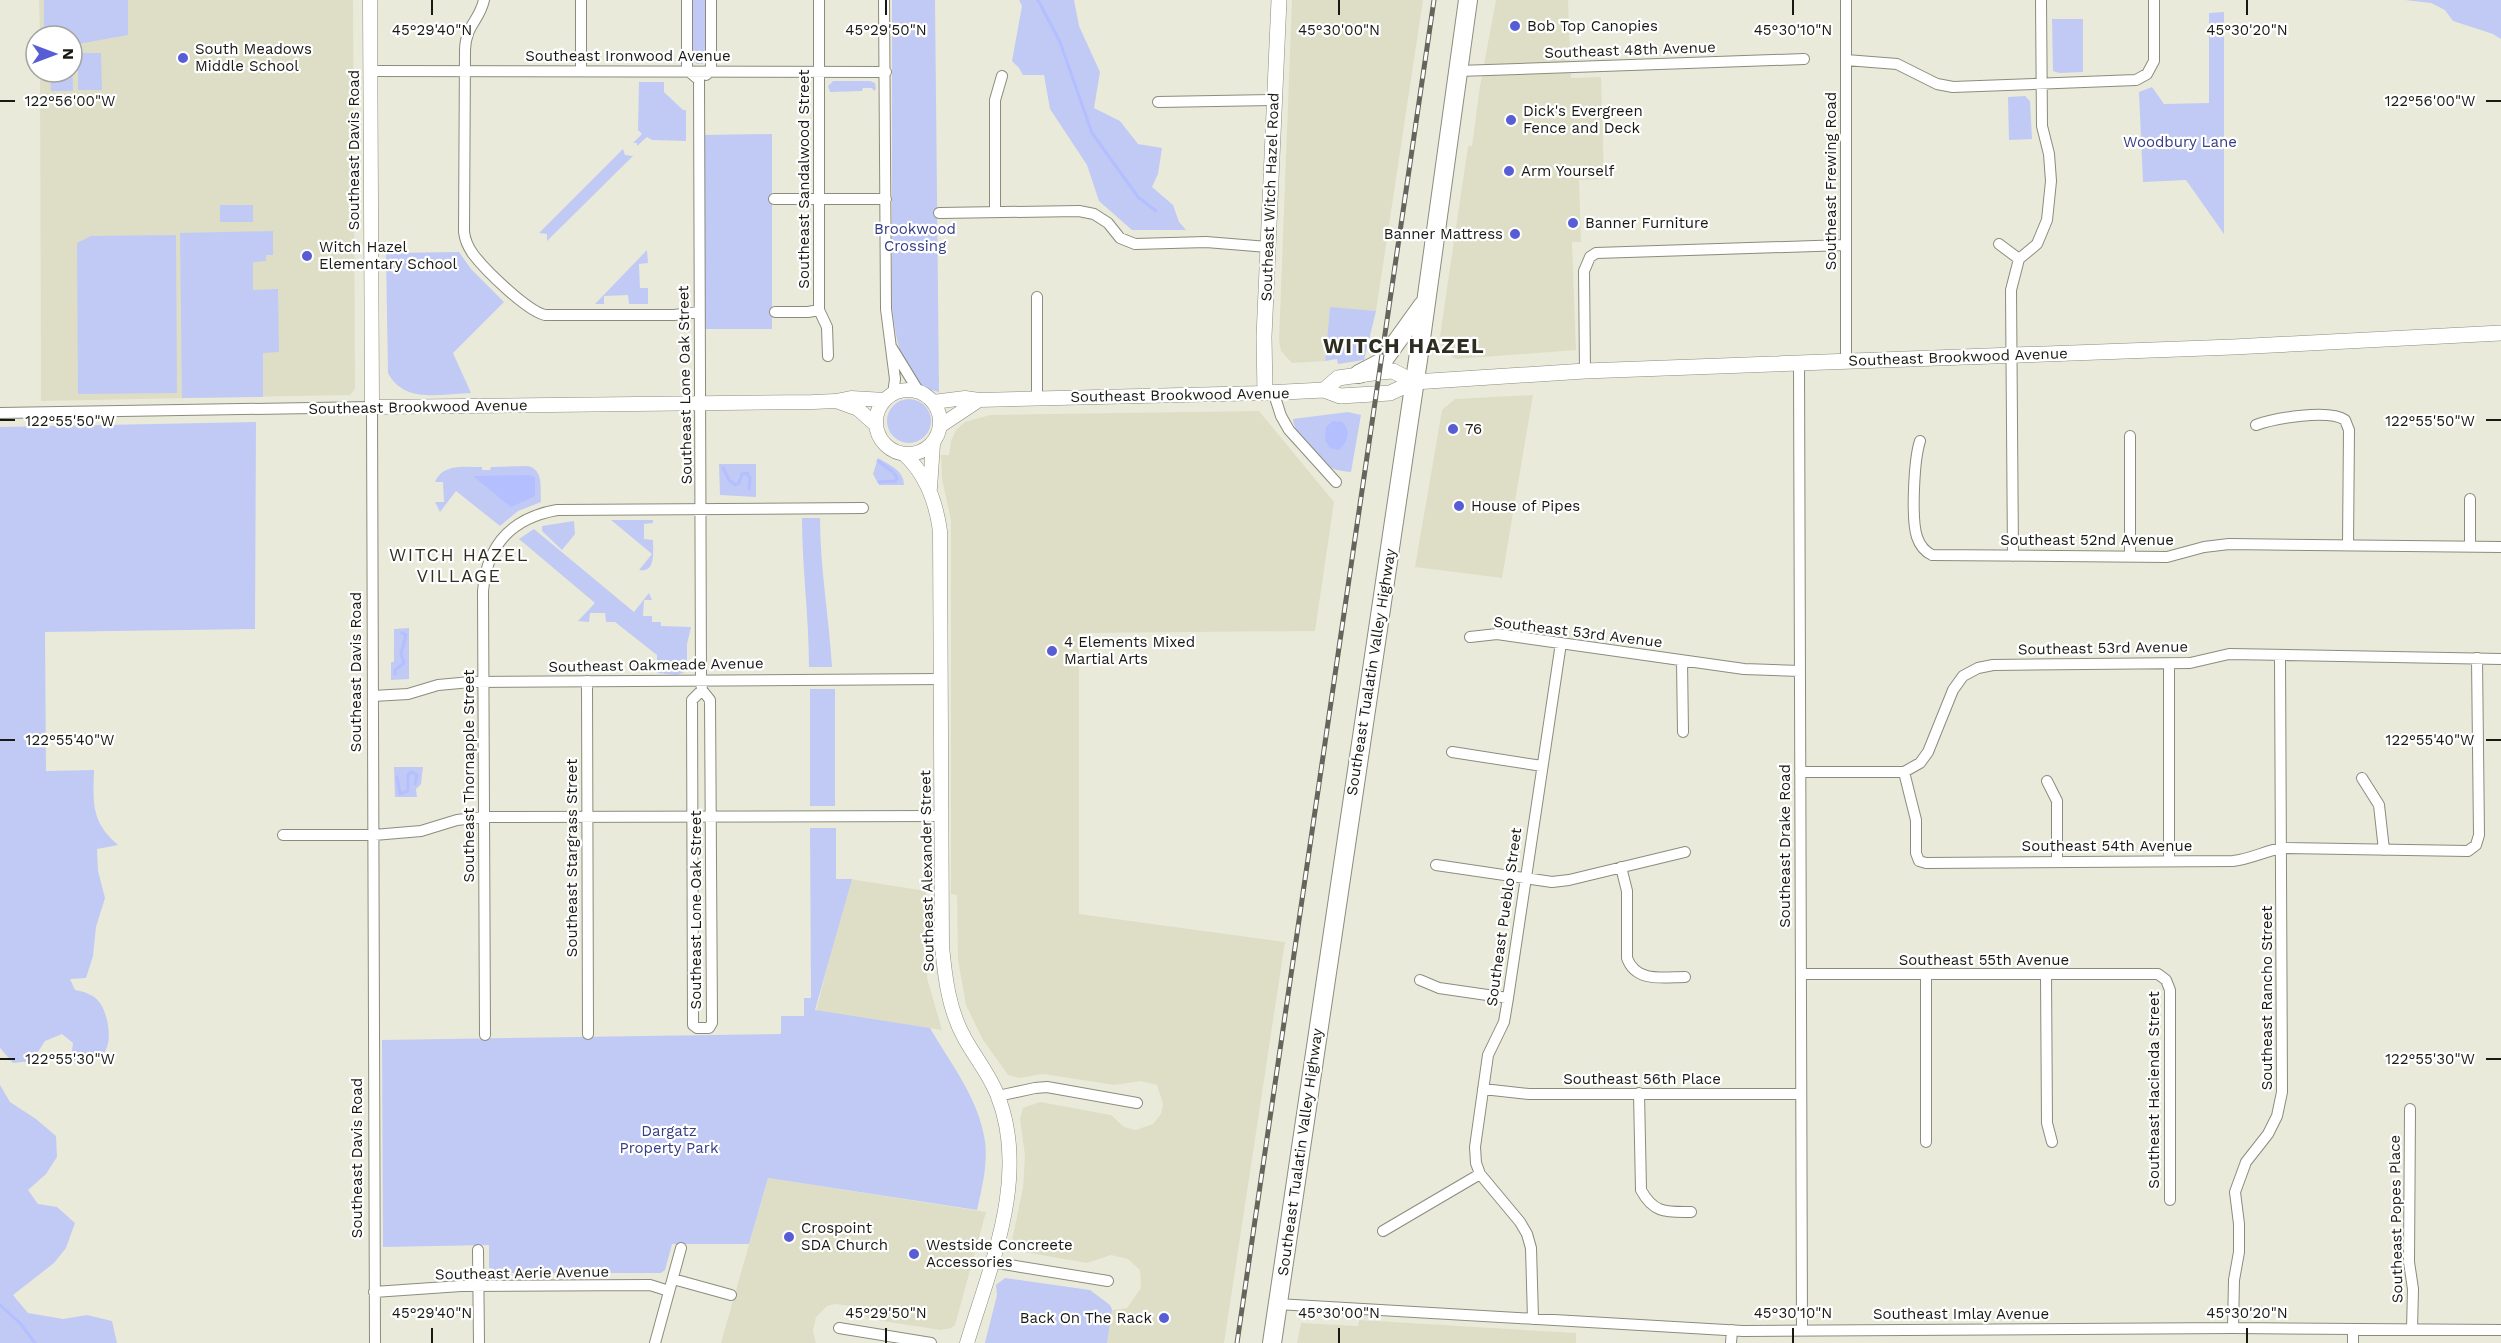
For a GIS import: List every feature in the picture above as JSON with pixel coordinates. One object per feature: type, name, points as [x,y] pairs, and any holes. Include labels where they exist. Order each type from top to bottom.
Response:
[{"type":"main road","name":"Southeast Witch Hazel Road","points":[[1270,393],[1264,336],[1279,0]]},
{"type":"main road","name":"Southeast Tualatin Valley Highway","points":[[1272,1343],[1426,301],[1468,0]]},
{"type":"main road","points":[[1359,374],[1382,362],[1426,301]]},
{"type":"main road","name":"Southeast Brookwood Avenue","points":[[1270,393],[1324,390],[1340,396],[1390,393],[1414,382],[1585,371],[2290,345],[2501,333]]},
{"type":"main road","name":"Southeast Brookwood Avenue","points":[[1324,390],[1338,378],[1359,374],[1393,371],[1414,382]]},
{"type":"street","name":"Southeast Davis Road","points":[[370,0],[375,1343]]},
{"type":"street","points":[[484,0],[467,31],[465,70],[464,232],[473,255],[527,307],[545,315],[674,315],[699,312]]},
{"type":"street","points":[[581,0],[581,71]]},
{"type":"street","points":[[687,0],[687,70],[699,80],[711,70],[711,0]]},
{"type":"street","name":"Southeast Sandalwood Street","points":[[819,0],[819,310],[827,327],[828,356]]},
{"type":"street","points":[[884,0],[886,309],[895,379],[889,397]]},
{"type":"street","name":"Southeast Frewing Road","points":[[1846,0],[1846,362]]},
{"type":"street","points":[[2013,556],[2011,290],[2019,259],[2037,244],[2043,233],[2047,220],[2051,166],[2042,126],[2041,0]]},
{"type":"street","points":[[1846,60],[1897,64],[1937,84],[1953,87],[2136,81],[2147,74],[2154,61],[2154,0]]},
{"type":"street","name":"Southeast 48th Avenue","points":[[1458,71],[1804,59]]},
{"type":"street","name":"Southeast Ironwood Avenue","points":[[370,71],[886,72]]},
{"type":"street","points":[[994,212],[996,100],[1002,76]]},
{"type":"street","name":"Southeast Lone Oak Street","points":[[699,80],[701,685],[692,700],[693,1025],[697,1028],[709,1028],[712,1023],[710,700],[701,685]]},
{"type":"street","points":[[1158,102],[1274,100]]},
{"type":"street","points":[[774,199],[886,199]]},
{"type":"street","points":[[939,213],[1061,211],[1094,214],[1108,224],[1120,238],[1135,244],[1206,242],[1268,247]]},
{"type":"street","points":[[1999,244],[2019,259]]},
{"type":"street","points":[[1585,371],[1584,271],[1590,257],[1596,253],[1845,245]]},
{"type":"street","points":[[1036,398],[1037,297]]},
{"type":"street","points":[[775,312],[819,310]]},
{"type":"street","points":[[892,348],[919,392],[933,402],[940,416],[940,426],[933,444],[920,452],[904,454],[886,446],[879,435],[876,425],[880,407],[889,397],[899,391],[919,392]]},
{"type":"street","name":"Southeast Drake Road","points":[[1799,363],[1802,1330]]},
{"type":"street","name":"Southeast Brookwood Avenue","points":[[933,402],[965,398],[979,400],[1270,393]]},
{"type":"street","name":"Southeast Witch Hazel Road","points":[[1270,393],[1289,430],[1336,482]]},
{"type":"street","name":"Southeast Brookwood Avenue","points":[[0,413],[700,404],[836,401],[851,398],[889,397]]},
{"type":"street","points":[[940,426],[979,400]]},
{"type":"street","name":"Southeast Brookwood Avenue","points":[[836,401],[858,409],[876,425]]},
{"type":"street","points":[[2256,425],[2289,418],[2330,415],[2345,420],[2349,430],[2348,545]]},
{"type":"street","points":[[2130,436],[2130,556]]},
{"type":"street","name":"Southeast 52nd Avenue","points":[[1920,441],[1915,460],[1916,531],[1926,552],[1940,556],[2167,557],[2204,547],[2229,544],[2501,547]]},
{"type":"street","name":"Southeast Alexander Street","points":[[933,444],[930,488],[940,531],[942,946],[945,980],[953,1012],[964,1037],[998,1095],[1010,1150],[1010,1175],[1006,1203],[967,1343]]},
{"type":"street","name":"Southeast Alexander Street","points":[[904,454],[913,462],[930,488]]},
{"type":"street","points":[[2470,499],[2470,546]]},
{"type":"street","points":[[702,508],[863,508]]},
{"type":"street","name":"Southeast Thornapple Street","points":[[485,1035],[484,577],[495,550],[514,526],[532,516],[557,510],[702,508]]},
{"type":"street","name":"Southeast 53rd Avenue","points":[[1470,637],[1497,634],[1744,669],[1800,671]]},
{"type":"street","name":"Southeast Pueblo Street","points":[[1480,1174],[1476,1163],[1475,1146],[1488,1055],[1504,1022],[1561,642]]},
{"type":"street","name":"Southeast 53rd Avenue","points":[[1904,772],[1920,763],[1928,752],[1953,690],[1963,676],[1978,668],[1993,665],[2169,664],[2190,663],[2229,654],[2501,659]]},
{"type":"street","name":"Southeast Rancho Street","points":[[2233,1328],[2234,1280],[2239,1252],[2239,1224],[2235,1192],[2246,1162],[2268,1134],[2277,1116],[2282,1092],[2280,655]]},
{"type":"street","name":"Southeast 54th Avenue","points":[[1904,772],[1916,820],[1916,853],[1918,861],[1926,863],[2247,860],[2265,851],[2282,848],[2468,851],[2476,845],[2479,835],[2477,658]]},
{"type":"street","name":"Southeast 53rd Avenue","points":[[1682,661],[1683,732]]},
{"type":"street","points":[[2169,664],[2169,861]]},
{"type":"street","name":"Southeast Oakmeade Avenue","points":[[373,696],[413,693],[449,683],[587,681],[701,685],[845,678],[941,679]]},
{"type":"street","name":"Southeast Stargrass Street","points":[[587,681],[588,1034]]},
{"type":"street","points":[[1452,752],[1542,766]]},
{"type":"street","points":[[1800,772],[1904,772]]},
{"type":"street","points":[[2362,778],[2379,805],[2384,850]]},
{"type":"street","points":[[2046,781],[2057,801],[2057,862]]},
{"type":"street","points":[[283,836],[374,835],[421,831],[457,820],[484,817],[942,816]]},
{"type":"street","points":[[1436,866],[1552,882],[1569,880],[1684,852]]},
{"type":"street","points":[[1621,867],[1627,891],[1629,966],[1646,977],[1684,977]]},
{"type":"street","name":"Southeast 55th Avenue","points":[[1801,974],[2158,974],[2166,980]]},
{"type":"street","points":[[1926,975],[1926,1142]]},
{"type":"street","points":[[2046,975],[2047,1123],[2052,1142]]},
{"type":"street","points":[[1420,980],[1439,988],[1508,998]]},
{"type":"street","name":"Southeast Hacienda Street","points":[[2166,980],[2170,990],[2170,1200]]},
{"type":"street","points":[[998,1095],[1047,1088],[1137,1102]]},
{"type":"street","name":"Southeast 56th Place","points":[[1483,1089],[1529,1094],[1801,1094]]},
{"type":"street","points":[[1639,1093],[1641,1190],[1647,1202],[1658,1210],[1691,1212]]},
{"type":"street","name":"Southeast Popes Place","points":[[2410,1109],[2409,1262],[2413,1289],[2412,1329]]},
{"type":"street","points":[[1383,1231],[1480,1174],[1520,1222],[1527,1234],[1531,1248],[1533,1319]]},
{"type":"street","points":[[655,1343],[681,1248]]},
{"type":"street","points":[[478,1250],[479,1343]]},
{"type":"street","points":[[991,1262],[1108,1281]]},
{"type":"street","points":[[673,1279],[731,1295]]},
{"type":"street","name":"Southeast Aerie Avenue","points":[[374,1292],[478,1286],[650,1285],[669,1291]]},
{"type":"street","name":"Southeast Imlay Avenue","points":[[1277,1304],[1732,1330],[2233,1328],[2501,1330]]},
{"type":"street","points":[[839,1328],[931,1343]]},
{"type":"street","points":[[2353,1329],[2353,1343]]},
{"type":"street","points":[[1731,1343],[1732,1330]]},
{"type":"shaded area","points":[[39,0],[353,0],[355,389],[350,395],[41,401],[40,84],[84,84],[84,24],[40,24]]},
{"type":"shaded area","points":[[1292,0],[1423,0],[1376,311],[1330,308],[1325,361],[1292,363],[1281,351],[1279,341]]},
{"type":"shaded area","points":[[1496,0],[1568,0],[1571,78],[1601,77],[1604,179],[1579,180],[1581,242],[1572,242],[1576,350],[1456,359],[1442,344],[1440,336],[1468,146],[1472,146],[1480,86]]},
{"type":"shaded area","points":[[1533,395],[1502,578],[1415,567],[1442,410],[1455,399]]},
{"type":"shaded area","points":[[1259,411],[1334,502],[1315,631],[1079,633],[1079,914],[1285,942],[1224,1343],[985,1343],[998,1290],[1113,1310],[1127,1308],[1141,1288],[1140,1270],[1128,1259],[1111,1255],[1087,1263],[1024,1252],[1013,1246],[1012,1240],[1023,1188],[1025,1156],[1020,1119],[1023,1108],[1040,1102],[1111,1115],[1124,1127],[1136,1130],[1153,1124],[1161,1114],[1163,1104],[1157,1085],[1141,1081],[1115,1085],[1043,1074],[1019,1078],[1008,1075],[983,1040],[966,1005],[958,960],[957,895],[951,894],[951,520],[942,479],[941,455],[949,455],[951,441],[956,430],[965,422],[990,415]]},
{"type":"shaded area","points":[[1333,421],[1342,422],[1348,433],[1339,450],[1330,448],[1325,440],[1326,427]]},
{"type":"shaded area","points":[[528,475],[535,477],[535,496],[511,507],[473,476]]},
{"type":"shaded area","points":[[850,879],[926,891],[927,978],[942,1030],[816,1011]]},
{"type":"shaded area","points":[[768,1178],[986,1212],[955,1325],[941,1330],[869,1319],[852,1306],[835,1304],[827,1306],[816,1317],[813,1331],[816,1343],[721,1343]]},
{"type":"shaded area","points":[[1359,1320],[1576,1333],[1576,1343],[1297,1343],[1301,1323],[1358,1326]]},
{"type":"green space","points":[[44,0],[128,0],[128,35],[84,43],[84,24],[44,24]]},
{"type":"green space","points":[[691,0],[707,0],[707,56],[702,64],[697,64],[692,59]]},
{"type":"green space","name":"Brookwood Crossing","points":[[892,0],[935,0],[939,392],[919,385],[906,366],[896,337],[892,307]]},
{"type":"green space","points":[[1019,0],[1074,0],[1079,26],[1100,72],[1094,108],[1120,121],[1138,144],[1162,148],[1158,174],[1152,187],[1173,205],[1179,222],[1186,230],[1132,230],[1099,201],[1087,165],[1050,109],[1044,75],[1023,75],[1012,61],[1022,6]]},
{"type":"green space","points":[[2405,0],[2501,0],[2501,39],[2493,34],[2453,21],[2445,10],[2431,3]]},
{"type":"green space","name":"Woodbury Lane","points":[[2224,12],[2224,234],[2186,180],[2143,182],[2139,92],[2152,87],[2164,104],[2209,103],[2209,13]]},
{"type":"green space","points":[[2052,19],[2083,19],[2083,72],[2053,71]]},
{"type":"green space","points":[[84,53],[101,53],[102,90],[78,90],[78,84],[84,84]]},
{"type":"green space","points":[[833,81],[870,81],[875,83],[876,89],[874,91],[872,88],[863,88],[862,91],[830,92],[828,86]]},
{"type":"green space","points":[[639,82],[664,82],[664,92],[683,110],[686,110],[686,141],[652,140],[647,137],[637,146],[637,143],[633,143],[642,134],[638,130]]},
{"type":"green space","points":[[51,84],[73,84],[73,91],[51,91]]},
{"type":"green space","points":[[2025,96],[2030,101],[2032,139],[2009,140],[2008,97]]},
{"type":"green space","points":[[772,134],[772,329],[703,329],[701,135]]},
{"type":"green space","points":[[623,149],[625,155],[633,156],[547,241],[547,234],[539,233]]},
{"type":"green space","points":[[220,205],[253,205],[253,222],[220,222]]},
{"type":"green space","points":[[273,231],[273,255],[266,255],[266,261],[253,262],[253,290],[278,289],[279,352],[263,353],[263,397],[182,398],[180,233]]},
{"type":"green space","points":[[176,235],[177,393],[78,394],[77,243],[91,236]]},
{"type":"green space","points":[[647,250],[648,263],[639,264],[640,288],[648,288],[648,304],[629,304],[628,295],[604,296],[604,304],[595,304]]},
{"type":"green space","points":[[459,252],[471,269],[504,302],[453,353],[471,393],[424,395],[413,393],[395,383],[388,373],[386,253]]},
{"type":"green space","points":[[1330,307],[1376,311],[1364,360],[1338,364],[1337,359],[1325,361]]},
{"type":"green space","points":[[909,399],[925,405],[931,421],[925,437],[909,443],[893,437],[887,421],[893,405]]},
{"type":"green space","points":[[1348,412],[1361,415],[1351,472],[1334,469],[1320,459],[1302,439],[1293,419]]},
{"type":"green space","points":[[256,422],[255,629],[45,632],[46,771],[94,770],[94,802],[98,820],[109,837],[118,845],[97,849],[98,871],[105,898],[96,927],[93,956],[86,978],[70,979],[75,990],[92,995],[98,1000],[103,1008],[109,1035],[104,1053],[79,1065],[71,1059],[73,1043],[62,1034],[45,1041],[32,1061],[13,1063],[0,1048],[0,427]]},
{"type":"green space","points":[[878,458],[899,472],[904,485],[879,485],[873,474]]},
{"type":"green space","points":[[719,464],[756,464],[756,497],[720,495]]},
{"type":"green space","points":[[528,466],[537,471],[539,475],[541,502],[518,511],[500,526],[456,491],[440,512],[435,502],[444,502],[443,482],[435,482],[443,472],[449,469],[482,467],[482,470],[490,470],[491,467]]},
{"type":"green space","points":[[802,518],[820,518],[821,555],[832,667],[809,667]]},
{"type":"green space","points":[[611,520],[653,520],[653,523],[644,524],[644,539],[653,540],[652,561],[648,569],[639,570],[652,554]]},
{"type":"green space","points":[[574,521],[575,534],[562,550],[542,531],[542,526]]},
{"type":"green space","points":[[534,529],[634,612],[649,593],[652,600],[644,600],[643,616],[652,616],[652,622],[661,622],[661,626],[691,627],[685,672],[677,675],[657,673],[657,655],[615,622],[606,622],[605,613],[590,613],[589,622],[578,621],[595,603],[519,539]]},
{"type":"green space","points":[[409,628],[409,679],[391,680],[391,662],[394,662],[394,629]]},
{"type":"green space","points":[[810,689],[835,689],[835,806],[810,806]]},
{"type":"green space","points":[[394,767],[423,767],[421,784],[416,789],[417,797],[395,797]]},
{"type":"green space","name":"Dargatz Property Park","points":[[810,828],[836,828],[836,879],[852,879],[815,1010],[930,1028],[963,1082],[982,1126],[986,1158],[977,1210],[768,1178],[749,1244],[672,1244],[665,1270],[661,1273],[495,1273],[489,1268],[489,1245],[383,1247],[382,1040],[781,1034],[781,1016],[804,1016],[804,998],[811,998]]},
{"type":"green space","points":[[0,1085],[10,1102],[56,1136],[57,1157],[46,1174],[28,1190],[38,1204],[57,1207],[75,1223],[66,1248],[54,1263],[13,1295],[28,1313],[63,1319],[87,1315],[112,1321],[117,1343],[0,1343]]},
{"type":"green space","points":[[1005,1278],[1090,1290],[1112,1309],[1107,1343],[985,1343],[997,1296],[996,1285]]},
{"type":"waterway","points":[[1038,0],[1060,42],[1092,133],[1138,197],[1156,211]]},
{"type":"waterway","points":[[878,461],[893,472],[897,478],[896,481],[879,482]]},
{"type":"waterway","points":[[723,468],[729,480],[735,485],[739,483],[742,474],[747,473],[750,478],[749,489]]},
{"type":"waterway","points":[[395,674],[395,670],[404,663],[401,654],[406,635],[402,633]]},
{"type":"waterway","points":[[397,777],[400,794],[408,791],[408,775],[411,772],[417,775],[415,784]]},
{"type":"waterway","points":[[0,1305],[20,1323],[35,1343]]},
{"type":"railway","points":[[1237,1343],[1434,0]]},
{"type":"place","name":"Bob Top Canopies","points":[[1515,26]]},
{"type":"place","name":"South Meadows Middle School","points":[[183,58]]},
{"type":"place","name":"Dick's Evergreen Fence and Deck","points":[[1511,120]]},
{"type":"place","name":"Arm Yourself","points":[[1509,171]]},
{"type":"place","name":"Banner Furniture","points":[[1573,223]]},
{"type":"place","name":"Banner Mattress","points":[[1515,234]]},
{"type":"place","name":"Witch Hazel Elementary School","points":[[307,256]]},
{"type":"place","name":"76","points":[[1453,429]]},
{"type":"place","name":"House of Pipes","points":[[1459,506]]},
{"type":"place","name":"4 Elements Mixed Martial Arts","points":[[1052,651]]},
{"type":"place","name":"Crospoint SDA Church","points":[[789,1237]]},
{"type":"place","name":"Westside Concreete Accessories","points":[[914,1254]]},
{"type":"place","name":"Back On The Rack","points":[[1164,1318]]},
{"type":"district","name":"WITCH HAZEL","points":[[1404,345]]},
{"type":"district","name":"WITCH HAZEL VILLAGE","points":[[459,564]]}]
